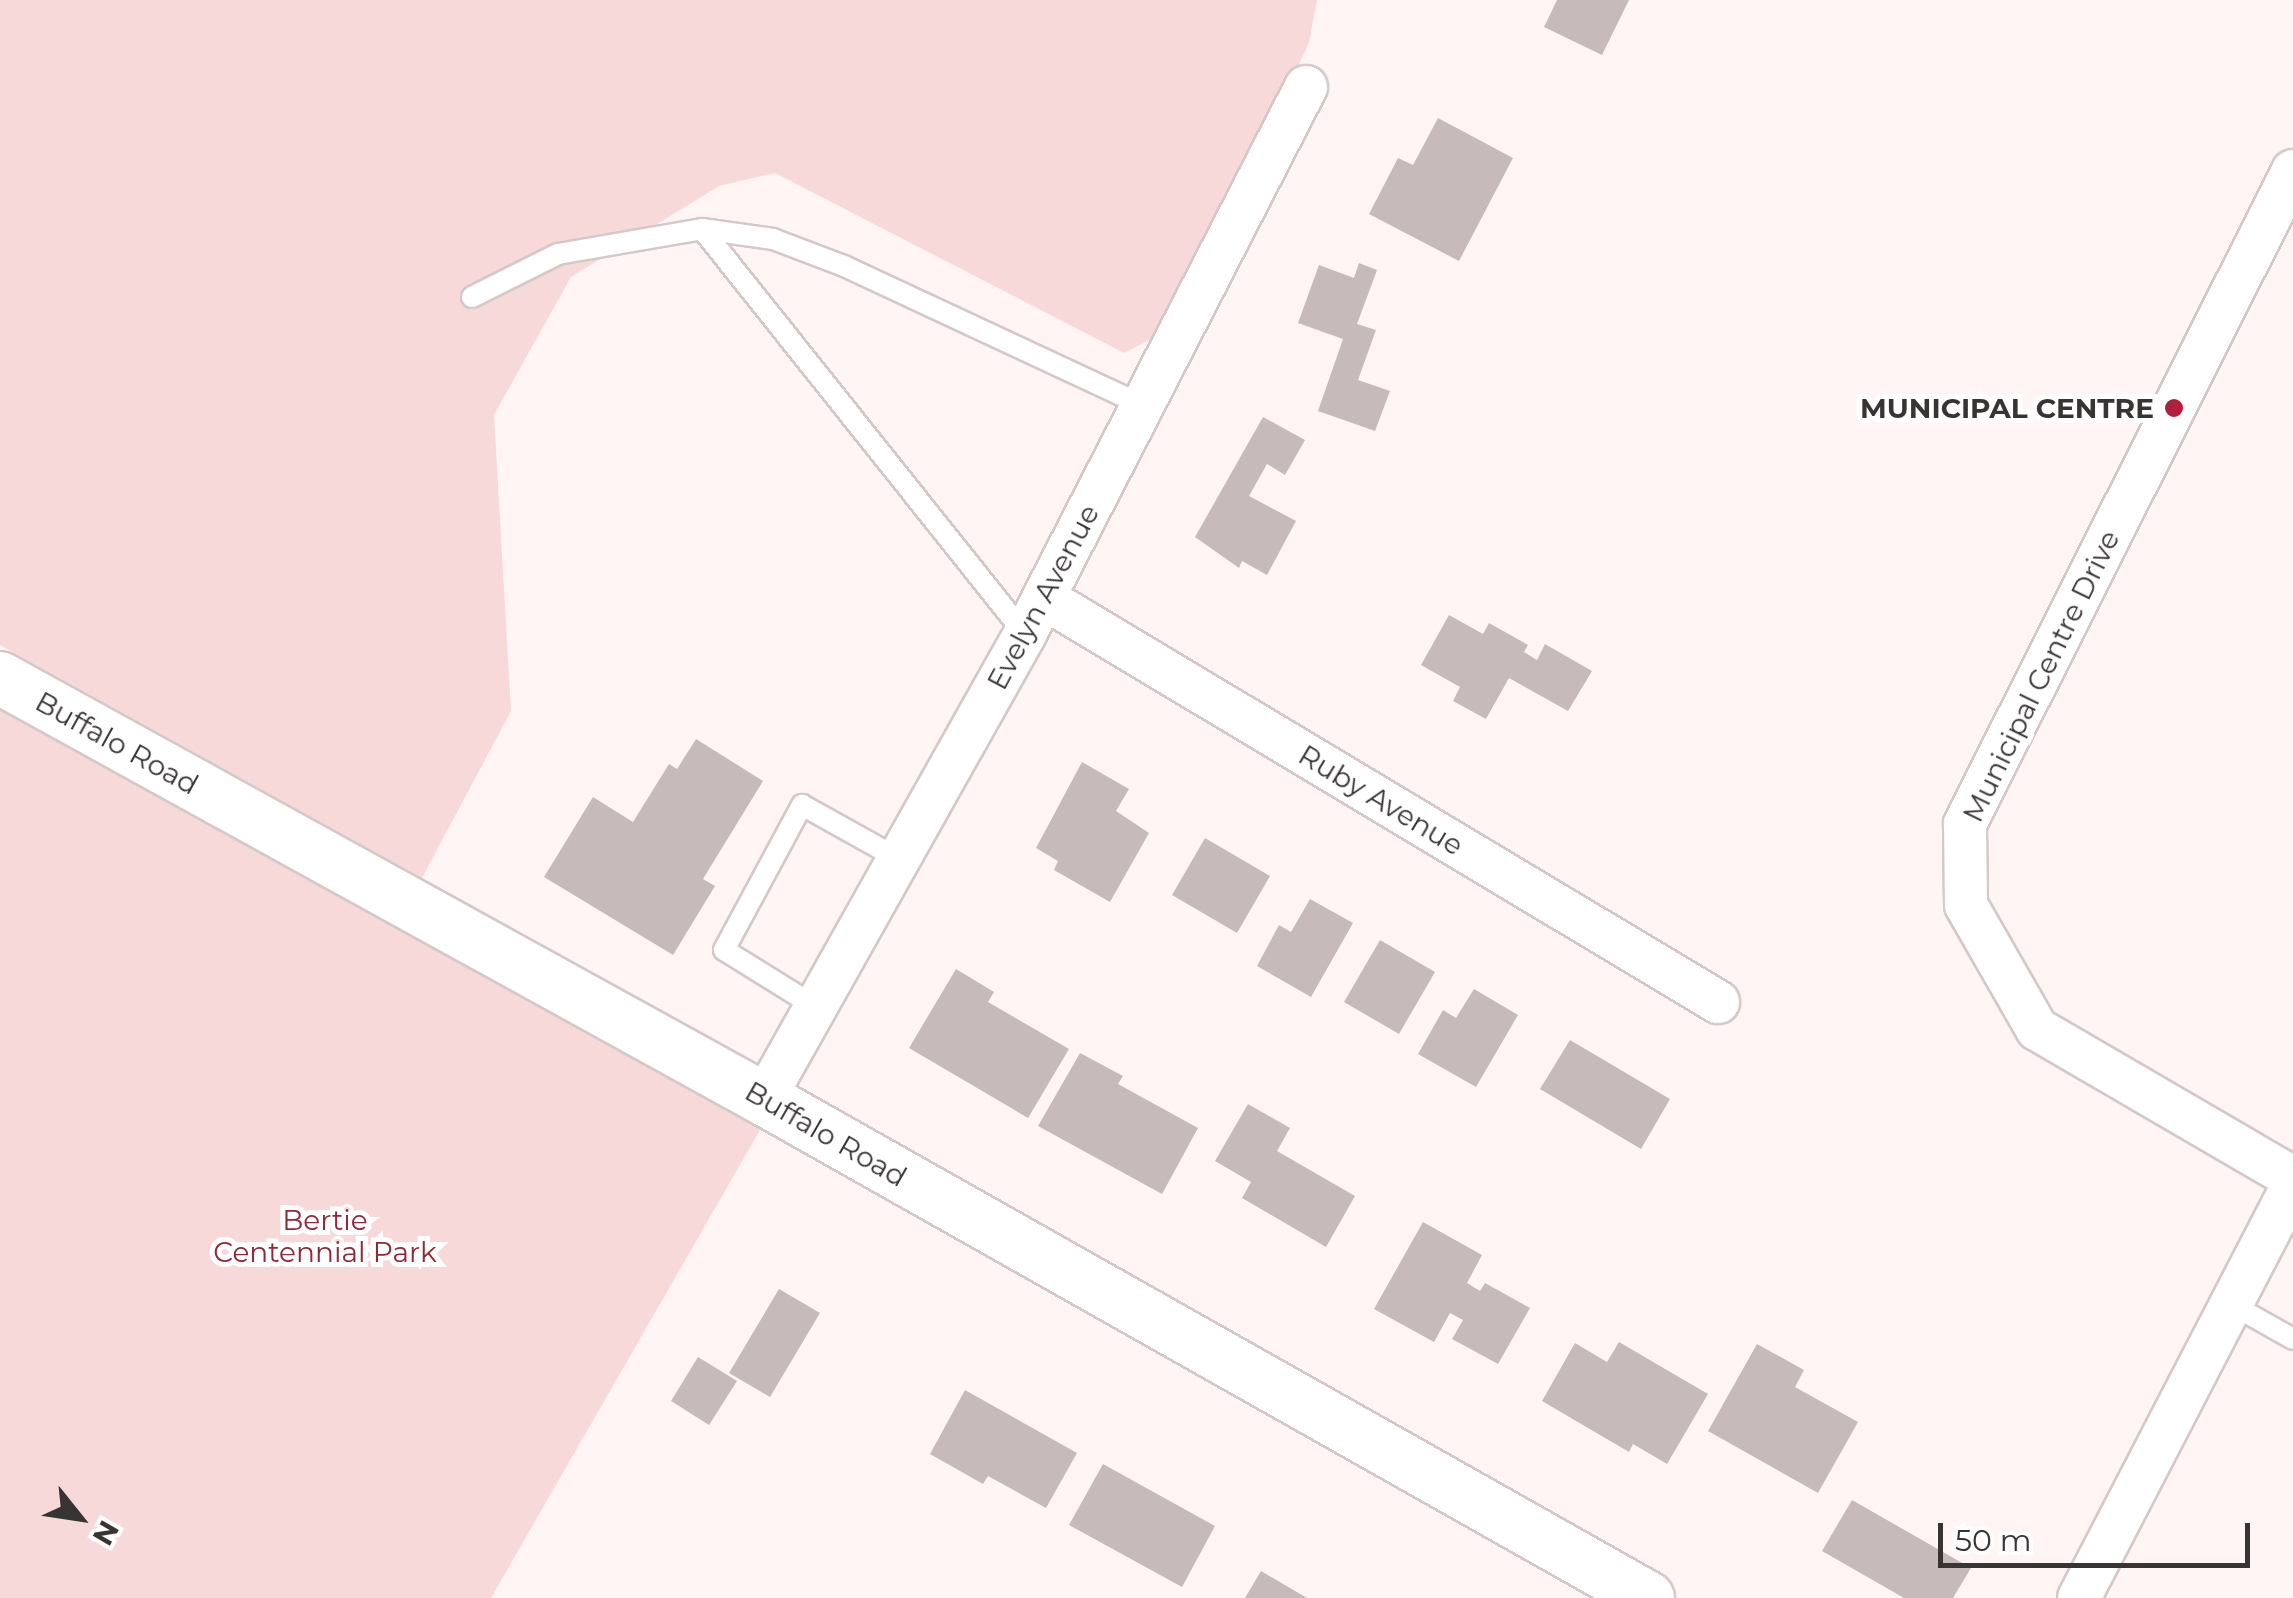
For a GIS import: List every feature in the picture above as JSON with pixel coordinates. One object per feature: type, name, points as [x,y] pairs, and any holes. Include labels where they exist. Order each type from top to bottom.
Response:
[{"type":"street","name":"Evelyn Avenue","points":[[764,1099],[1034,616],[1306,86]]},
{"type":"street","name":"Municipal Centre Drive","points":[[2293,171],[1965,824],[1966,905],[2037,1028],[2293,1178]]},
{"type":"street","name":"Ruby Avenue","points":[[1034,616],[1718,1002]]},
{"type":"street","name":"Buffalo Road","points":[[0,678],[764,1099],[1648,1598]]},
{"type":"street","points":[[2078,1598],[2293,1186]]},
{"type":"lane","points":[[472,297],[558,254],[702,229],[772,239],[844,266],[1142,405]]},
{"type":"lane","points":[[702,229],[1034,616]]},
{"type":"lane","points":[[816,1007],[724,950],[802,805],[899,859]]},
{"type":"lane","points":[[2231,1304],[2293,1339]]},
{"type":"green space","points":[[0,0],[1317,0],[1309,43],[1175,327],[1124,353],[775,173],[719,186],[571,277],[494,415],[511,711],[422,878],[0,645]]},
{"type":"green space","name":"Bertie Centennial Park","points":[[0,680],[771,1111],[491,1598],[0,1598]]},
{"type":"building","points":[[1557,0],[1629,0],[1602,55],[1544,27]]},
{"type":"building","points":[[1438,118],[1513,158],[1459,261],[1369,214],[1398,158],[1413,165]]},
{"type":"building","points":[[1359,263],[1377,270],[1357,324],[1376,330],[1358,380],[1390,391],[1375,431],[1318,411],[1343,339],[1298,323],[1319,265],[1354,278]]},
{"type":"building","points":[[1263,417],[1305,440],[1285,475],[1267,464],[1249,496],[1296,521],[1267,575],[1242,561],[1239,568],[1195,537]]},
{"type":"building","points":[[1449,615],[1483,634],[1489,623],[1528,645],[1524,652],[1537,660],[1545,644],[1592,671],[1568,711],[1509,678],[1486,719],[1453,701],[1460,687],[1421,665]]},
{"type":"building","points":[[696,739],[763,781],[703,879],[715,886],[673,955],[544,877],[593,797],[633,822],[669,764],[677,769]]},
{"type":"building","points":[[1082,762],[1129,789],[1116,811],[1149,833],[1110,902],[1054,870],[1058,861],[1036,848]]},
{"type":"building","points":[[1205,838],[1270,876],[1237,933],[1172,895]]},
{"type":"building","points":[[1310,899],[1353,923],[1311,997],[1257,966],[1279,925],[1291,932]]},
{"type":"building","points":[[1380,940],[1435,972],[1399,1034],[1344,1002]]},
{"type":"building","points":[[956,969],[994,992],[988,1002],[1069,1049],[1028,1118],[909,1048]]},
{"type":"building","points":[[1474,989],[1518,1015],[1476,1087],[1418,1054],[1443,1010],[1456,1018]]},
{"type":"building","points":[[1570,1040],[1670,1099],[1641,1149],[1540,1089]]},
{"type":"building","points":[[1080,1053],[1123,1076],[1118,1084],[1198,1128],[1162,1194],[1038,1126]]},
{"type":"building","points":[[1248,1104],[1290,1128],[1277,1151],[1355,1196],[1326,1247],[1242,1198],[1251,1182],[1215,1161]]},
{"type":"building","points":[[1423,1222],[1482,1255],[1467,1283],[1480,1291],[1485,1283],[1530,1308],[1498,1364],[1452,1339],[1463,1320],[1450,1313],[1434,1342],[1374,1309]]},
{"type":"building","points":[[779,1289],[820,1313],[770,1397],[729,1373]]},
{"type":"building","points":[[1619,1342],[1708,1394],[1667,1464],[1633,1444],[1629,1452],[1542,1401],[1575,1343],[1607,1362]]},
{"type":"building","points":[[1757,1344],[1804,1370],[1795,1387],[1858,1422],[1818,1493],[1708,1431]]},
{"type":"building","points":[[698,1357],[737,1381],[709,1425],[671,1401]]},
{"type":"building","points":[[965,1390],[1077,1453],[1046,1508],[988,1476],[983,1484],[930,1454]]},
{"type":"building","points":[[1103,1464],[1215,1526],[1182,1587],[1069,1525]]},
{"type":"building","points":[[1852,1500],[1971,1568],[1953,1598],[1904,1598],[1822,1551]]},
{"type":"building","points":[[1261,1571],[1307,1598],[1245,1598]]},
{"type":"place","name":"MUNICIPAL CENTRE","points":[[2174,408]]}]
